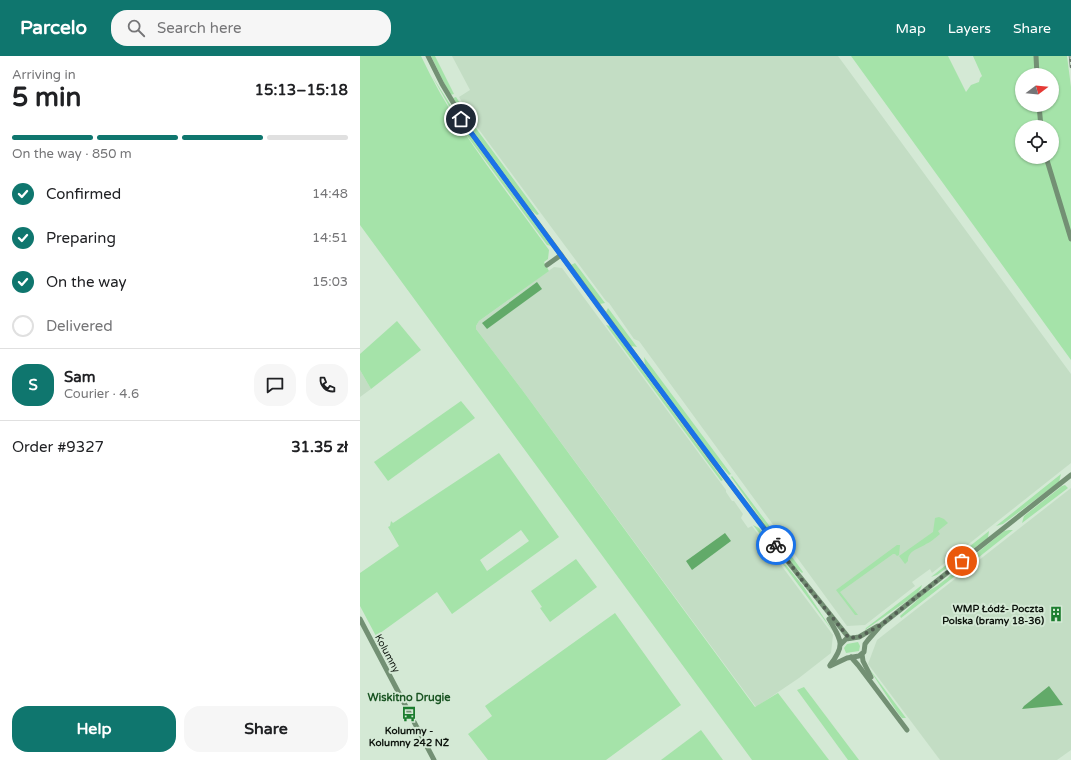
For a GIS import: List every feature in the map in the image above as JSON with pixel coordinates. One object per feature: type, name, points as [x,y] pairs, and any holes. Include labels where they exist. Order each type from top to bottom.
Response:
[{"type":"street","points":[[428,56],[468,129],[707,454],[765,529],[783,556],[849,638]]},
{"type":"street","points":[[1036,56],[1037,68]]},
{"type":"street","points":[[1048,164],[1071,239]]},
{"type":"street","points":[[547,265],[561,255]]},
{"type":"street","points":[[879,692],[863,662],[862,654],[868,640],[881,625],[1071,475]]},
{"type":"street","points":[[823,607],[840,638],[841,644],[840,650],[830,666],[849,657],[856,657],[862,654]]},
{"type":"street","name":"Kolumny","points":[[360,619],[434,760]]},
{"type":"street","points":[[841,644],[844,640],[856,638],[881,625]]},
{"type":"street","points":[[856,638],[865,647]]},
{"type":"street","points":[[840,650],[849,657],[879,692],[908,730]]},
{"type":"shaded area","points":[[360,56],[421,56],[434,82],[464,132],[497,180],[549,250],[548,259],[544,262],[549,271],[479,321],[476,329],[755,707],[778,693],[829,760],[752,760],[360,225]]},
{"type":"shaded area","points":[[431,56],[435,56],[454,94],[450,95]]},
{"type":"shaded area","points":[[452,56],[838,56],[1071,374],[1071,463],[932,573],[930,569],[912,582],[915,586],[865,625],[847,626],[639,341],[634,339],[609,303],[606,301],[477,127],[459,97],[470,90]]},
{"type":"shaded area","points":[[851,56],[948,56],[966,92],[971,85],[979,82],[982,76],[973,56],[1067,56],[1071,87],[1071,360]]},
{"type":"shaded area","points":[[432,76],[471,137],[551,246],[547,245],[465,133]]},
{"type":"shaded area","points":[[456,97],[478,131],[539,214],[537,215],[530,209],[476,135],[453,98]]},
{"type":"shaded area","points":[[575,263],[605,303],[600,304],[571,265]]},
{"type":"shaded area","points":[[554,267],[562,268],[726,490],[732,501],[734,501],[743,514],[741,518],[748,528],[752,526],[833,635],[831,653],[799,678],[756,707],[476,329],[479,321]]},
{"type":"shaded area","points":[[537,282],[542,289],[487,329],[482,323]]},
{"type":"shaded area","points":[[608,308],[637,347],[631,346],[606,312]]},
{"type":"shaded area","points":[[397,321],[421,350],[371,389],[360,370],[360,354]]},
{"type":"shaded area","points":[[606,325],[610,326],[723,480],[721,481]]},
{"type":"shaded area","points":[[644,357],[731,474],[729,475],[713,457],[645,365]]},
{"type":"shaded area","points":[[360,370],[371,389],[360,397]]},
{"type":"shaded area","points":[[461,401],[475,418],[388,481],[374,462]]},
{"type":"shaded area","points":[[499,453],[559,537],[452,614],[437,592],[376,636],[360,606],[360,573],[399,546],[388,527],[390,526],[391,521],[393,523]],"holes":[[[521,530],[529,541],[487,571],[480,560]]]},
{"type":"shaded area","points":[[1061,474],[1059,482],[1003,524],[996,526]]},
{"type":"shaded area","points":[[732,476],[777,536],[773,536],[731,477]]},
{"type":"shaded area","points":[[1065,485],[1068,488],[1022,523],[1024,516]]},
{"type":"shaded area","points":[[1071,488],[1071,750],[1057,760],[940,760],[868,664],[877,640]]},
{"type":"shaded area","points":[[939,517],[948,523],[938,531],[940,534],[930,542],[914,550],[908,557],[908,561],[905,564],[899,556],[933,532],[935,518]]},
{"type":"shaded area","points":[[753,525],[759,528],[780,556],[780,560]]},
{"type":"shaded area","points":[[1013,530],[969,565],[969,560],[972,557],[1004,531]]},
{"type":"shaded area","points":[[989,531],[988,538],[937,575],[931,577]]},
{"type":"shaded area","points":[[725,533],[731,541],[692,570],[686,561]]},
{"type":"shaded area","points":[[779,539],[803,572],[802,573],[795,567],[779,544]]},
{"type":"shaded area","points":[[897,545],[900,545],[899,555],[897,556],[893,554],[840,592],[858,615],[855,615],[836,590]]},
{"type":"shaded area","points":[[576,559],[597,587],[550,622],[540,608],[542,607],[531,591]]},
{"type":"shaded area","points":[[783,564],[786,565],[803,586],[834,633]]},
{"type":"shaded area","points":[[959,573],[901,618],[900,616],[925,593],[951,575]]},
{"type":"shaded area","points":[[922,585],[917,594],[865,630],[866,628]]},
{"type":"shaded area","points":[[615,613],[681,705],[606,760],[488,760],[468,734],[492,716],[485,706]]},
{"type":"shaded area","points":[[858,642],[860,646],[859,651],[846,653],[844,648],[847,644]]},
{"type":"shaded area","points":[[868,667],[906,718],[902,718],[897,712]]},
{"type":"shaded area","points":[[1049,686],[1063,705],[1022,709],[1024,706]]},
{"type":"shaded area","points":[[804,687],[859,760],[848,760],[797,690]]},
{"type":"shaded area","points":[[701,730],[723,760],[661,760]]},
{"type":"railway","points":[[1070,56],[1071,67]]},
{"type":"way so far","points":[[776,545],[838,626],[849,638],[859,637],[881,625],[962,561]]},
{"type":"place","name":"WMP Łódź- Poczta Polska (bramy 18-36)","points":[[1056,614]]},
{"type":"place","name":"Kolumny - Kolumny 242 NŻ","points":[[409,714]]},
{"type":"district","name":"Wiskitno Drugie","points":[[409,697]]},
{"type":"route","points":[[461,119],[776,545]]}]
